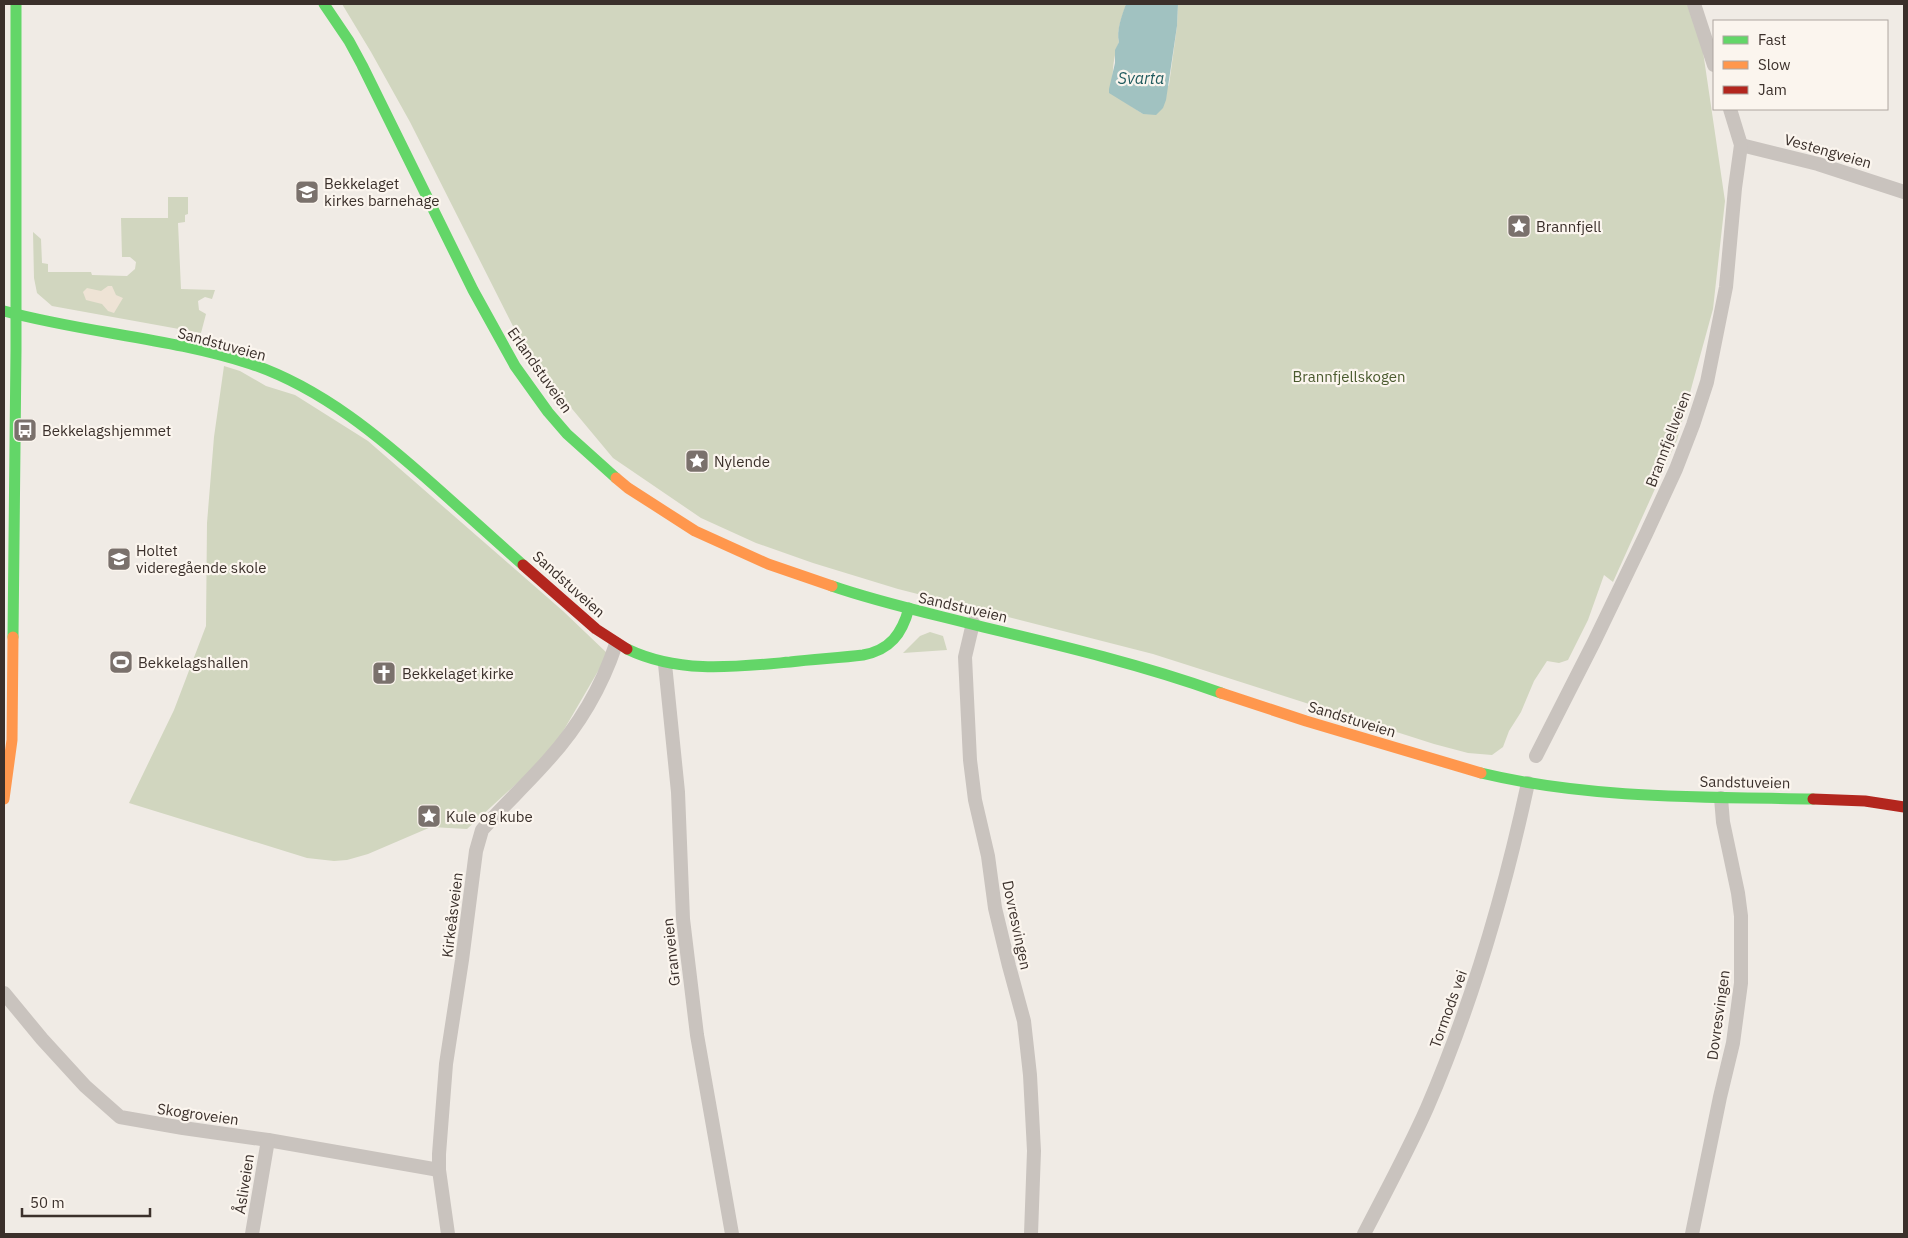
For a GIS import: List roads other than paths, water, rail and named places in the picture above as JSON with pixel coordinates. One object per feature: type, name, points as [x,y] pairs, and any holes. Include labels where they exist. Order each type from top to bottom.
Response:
[{"type":"street","points":[[4,799],[12,740],[9,313],[16,4]]},
{"type":"street","name":"Erlandstuveien","points":[[324,4],[345,34],[362,65],[499,339],[538,401],[565,432],[591,458],[624,486],[661,512],[699,534],[742,554],[794,574],[846,591],[909,608]]},
{"type":"street","points":[[1694,4],[1713,62]]},
{"type":"street","name":"Brannfjellveien","points":[[1536,756],[1594,642],[1676,469],[1707,382],[1720,318],[1741,145],[1730,110]]},
{"type":"street","name":"Vestengveien","points":[[1741,145],[1818,164],[1904,192]]},
{"type":"street","name":"Sandstuveien","points":[[9,313],[50,324],[108,333],[215,354],[252,365],[298,385],[361,424],[375,435],[616,644],[646,659],[665,664],[693,667],[738,666],[874,653],[887,647],[900,634],[909,608],[1143,667],[1334,730],[1455,766],[1528,783],[1621,793],[1721,798],[1854,799],[1904,807]]},
{"type":"street","name":"Dovresvingen","points":[[973,624],[965,657],[970,760],[979,819],[988,856],[995,908],[1008,966],[1024,1021],[1030,1074],[1034,1151],[1031,1234]]},
{"type":"street","name":"Kirkeåsveien","points":[[448,1234],[439,1170],[446,1064],[462,966],[476,851],[482,830],[549,759],[590,702],[609,664],[616,644]]},
{"type":"street","name":"Granveien","points":[[665,664],[677,785],[683,919],[698,1036],[732,1234]]},
{"type":"street","name":"Tormods vei","points":[[1364,1234],[1426,1110],[1457,1035],[1489,938],[1528,783]]},
{"type":"street","name":"Dovresvingen","points":[[1692,1234],[1733,1043],[1740,983],[1742,924],[1738,893],[1723,822],[1721,798]]},
{"type":"street","name":"Skogroveien","points":[[4,993],[42,1039],[85,1086],[120,1117],[268,1140],[439,1170]]},
{"type":"street","name":"Åsliveien","points":[[252,1234],[268,1140]]},
{"type":"water","name":"Svarta","points":[[1126,4],[1178,4],[1177,26],[1166,100],[1163,108],[1156,115],[1143,114],[1109,93],[1115,63],[1115,50],[1119,42],[1119,28]]},
{"type":"place","name":"Bekkelaget kirkes barnehage","points":[[307,192]]},
{"type":"place","name":"Brannfjell","points":[[1519,226]]},
{"type":"place","name":"Bekkelagshjemmet","points":[[25,430]]},
{"type":"place","name":"Nylende","points":[[697,461]]},
{"type":"place","name":"Holtet videregående skole","points":[[119,559]]},
{"type":"place","name":"Bekkelagshallen","points":[[121,662]]},
{"type":"place","name":"Bekkelaget kirke","points":[[384,673]]},
{"type":"place","name":"Kule og kube","points":[[429,816]]},
{"type":"park label","name":"Brannfjellskogen","points":[[1349,376]]}]
